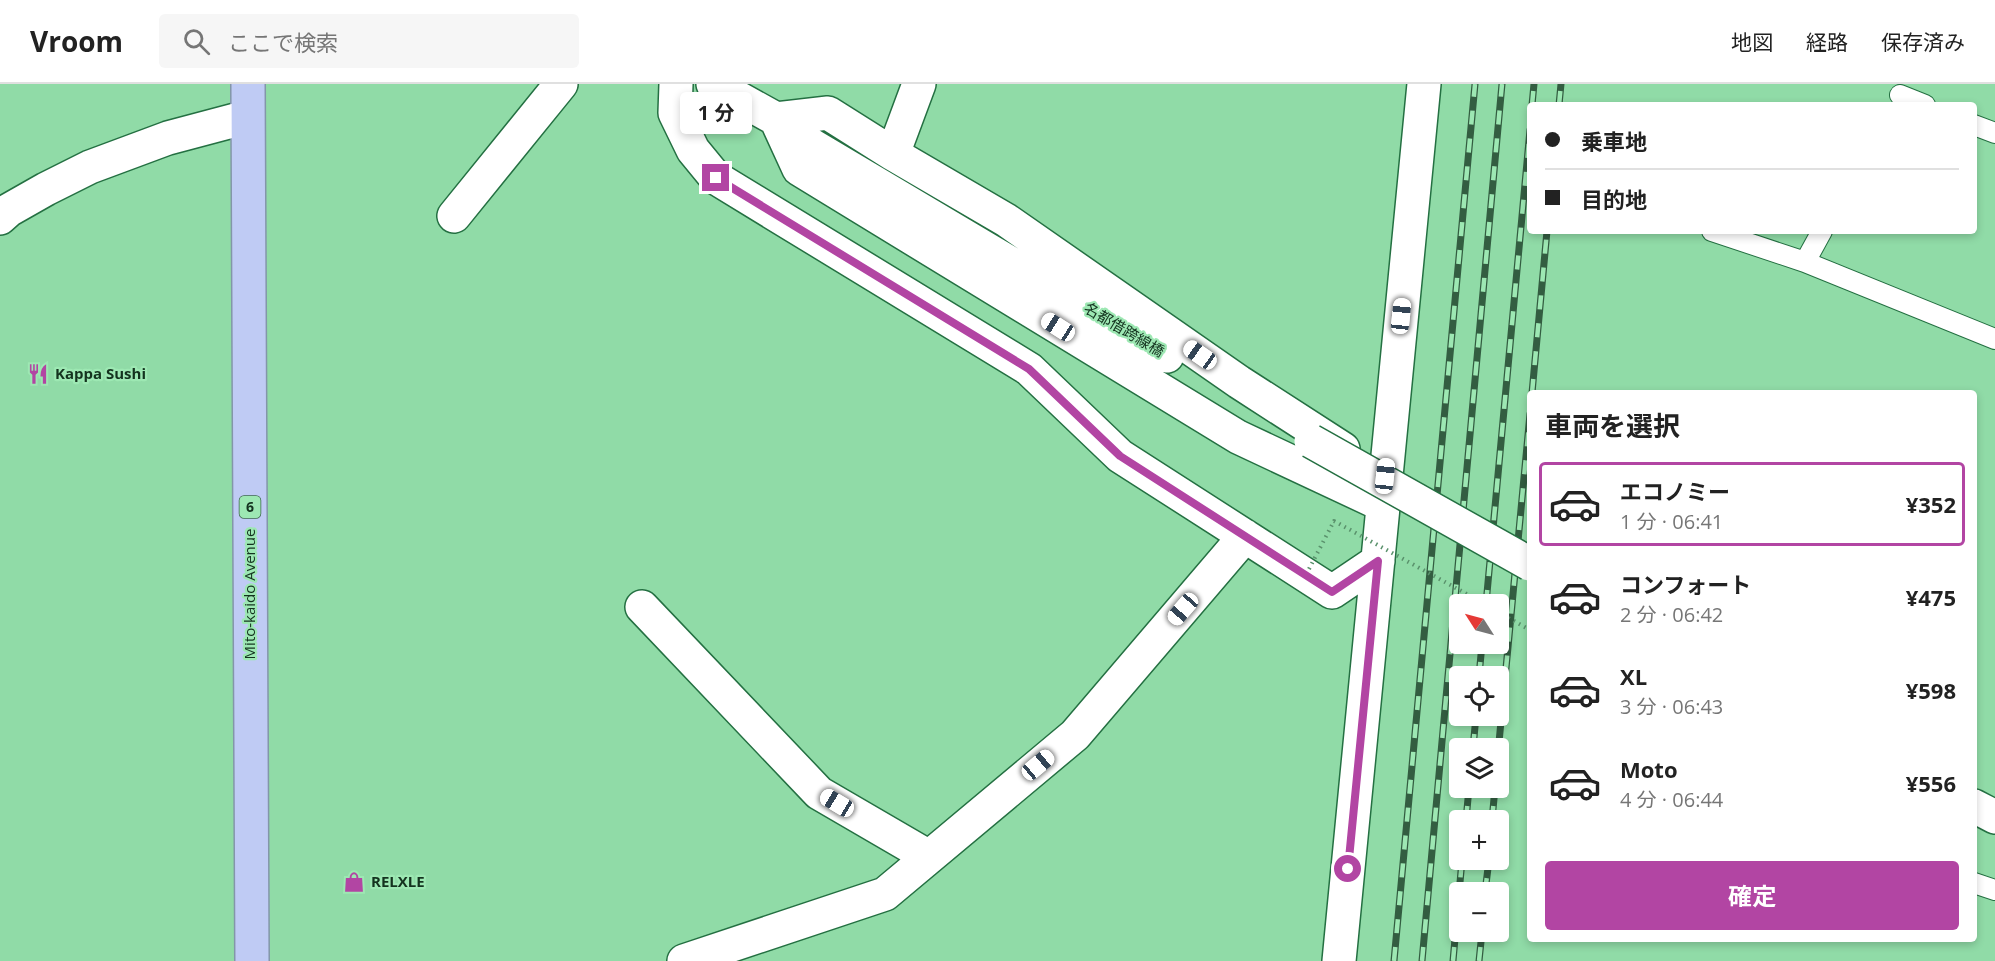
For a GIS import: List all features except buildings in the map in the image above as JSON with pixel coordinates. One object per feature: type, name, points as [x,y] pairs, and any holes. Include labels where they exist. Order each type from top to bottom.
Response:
[{"type":"highway","name":"Mito-kaido Avenue","points":[[248,84],[252,961]]},
{"type":"street","points":[[454,216],[561,84]]},
{"type":"street","points":[[676,84],[675,113],[693,150],[716,178],[1029,369],[1120,456],[1332,592],[1378,561]]},
{"type":"street","name":"名都借跨線橋","points":[[713,84],[751,93],[776,119],[813,146],[1311,441],[1527,562]]},
{"type":"street","points":[[893,154],[920,84]]},
{"type":"street","points":[[1339,961],[1378,561],[1419,85]]},
{"type":"street","points":[[828,113],[1006,220],[1239,382],[1384,491],[1238,437],[799,169],[776,119],[828,113]]},
{"type":"street","points":[[0,218],[9,210],[46,189],[90,167],[168,138],[247,117]]},
{"type":"street","points":[[684,961],[885,894],[1075,735],[1245,536]]},
{"type":"street","points":[[642,607],[819,793],[929,857]]},
{"type":"street","points":[[1977,808],[1995,817]]},
{"type":"lane","points":[[1900,95],[1918,102]]},
{"type":"lane","points":[[1977,125],[1995,133]]},
{"type":"lane","points":[[1721,234],[1805,262],[1995,339]]},
{"type":"lane","points":[[1805,262],[1820,234]]},
{"type":"lane","points":[[1977,884],[1995,890]]},
{"type":"path","points":[[1309,568],[1334,520],[1467,594]]},
{"type":"path","points":[[1509,618],[1527,628]]},
{"type":"railway","points":[[1394,961],[1475,84]]},
{"type":"railway","points":[[1422,961],[1502,84]]},
{"type":"railway","points":[[1532,102],[1534,84]]},
{"type":"railway","points":[[1559,102],[1561,84]]},
{"type":"railway","points":[[1487,594],[1527,162]]},
{"type":"railway","points":[[1532,390],[1547,234]]},
{"type":"railway","points":[[1499,738],[1527,446]]},
{"type":"railway","points":[[1480,666],[1481,654]]},
{"type":"railway","points":[[1474,738],[1475,726]]},
{"type":"railway","points":[[1467,810],[1468,798]]},
{"type":"railway","points":[[1493,810],[1494,798]]},
{"type":"railway","points":[[1453,961],[1461,870]]},
{"type":"railway","points":[[1486,882],[1488,870]]},
{"type":"railway","points":[[1479,961],[1481,942]]},
{"type":"place","name":"Kappa Sushi","points":[[38,374]]},
{"type":"place","name":"RELXLE","points":[[354,882]]},
{"type":"route","points":[[716,178],[1029,369],[1120,456],[1332,592],[1378,561],[1348,869]]}]
